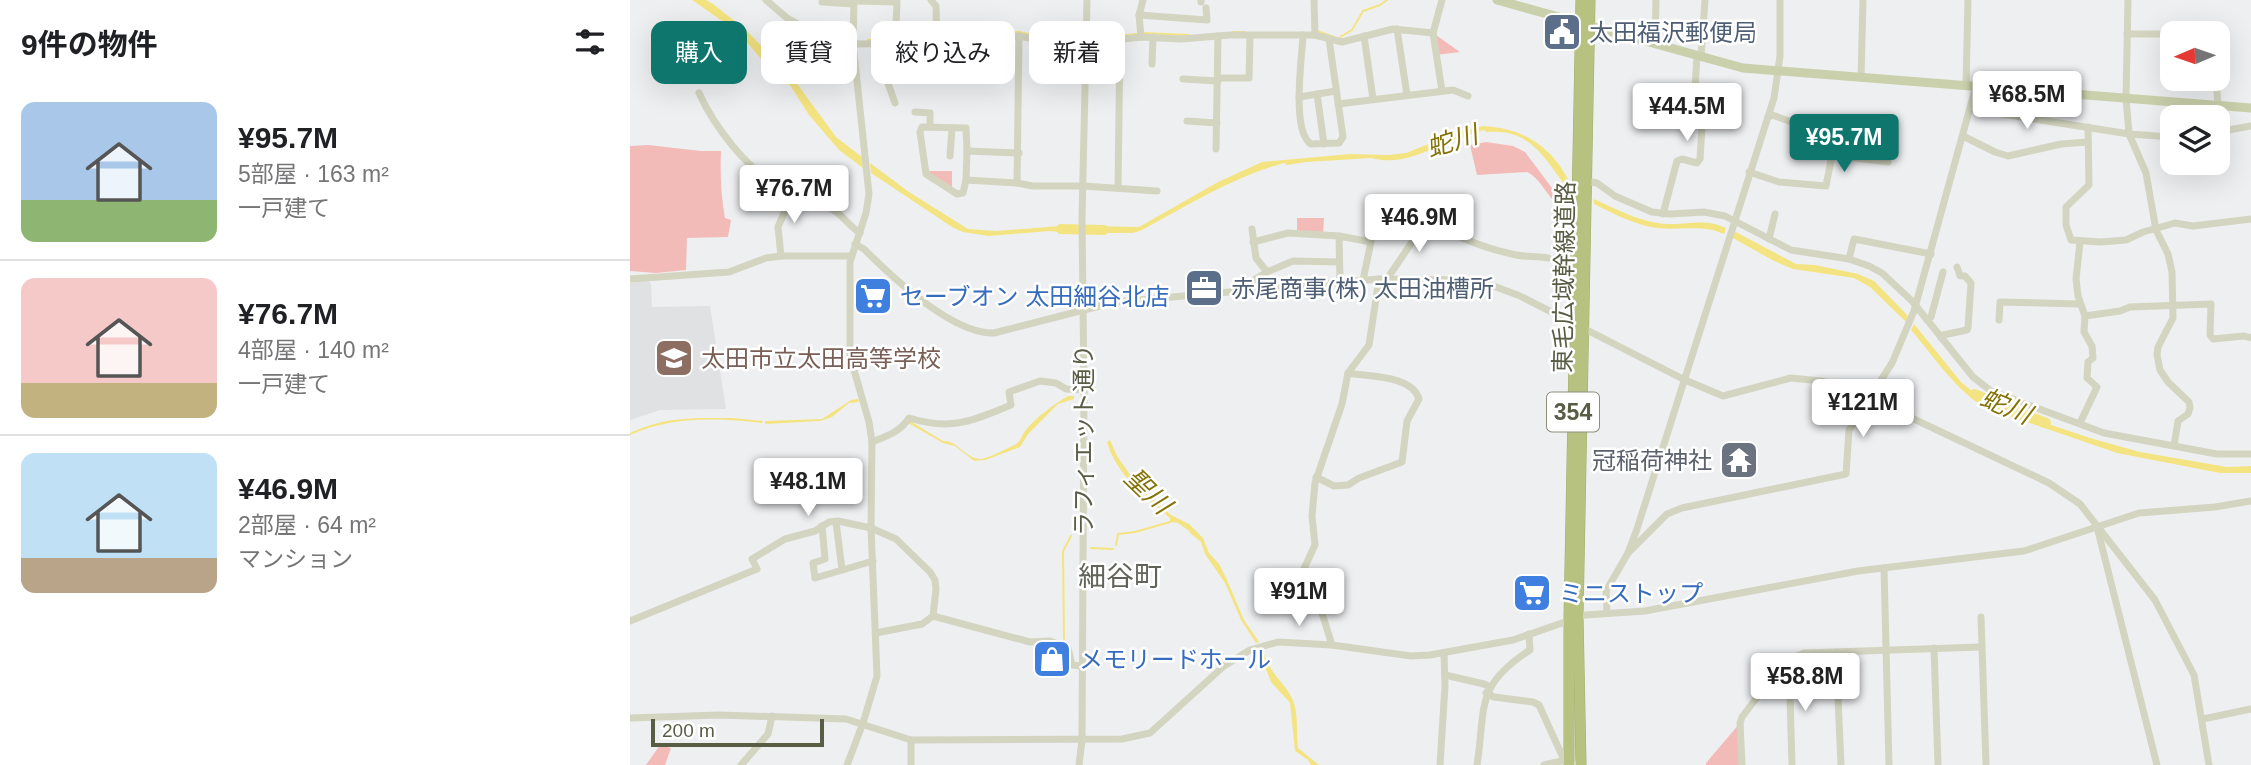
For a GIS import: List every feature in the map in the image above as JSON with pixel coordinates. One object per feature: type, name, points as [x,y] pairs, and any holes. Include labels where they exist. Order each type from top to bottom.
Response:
[{"type":"highway","name":"東毛広域幹線道路","points":[[1569,762],[1583,180],[1585,24],[1581,0]]},
{"type":"highway","name":"東毛広域幹線道路","points":[[1585,24],[1590,0]]},
{"type":"highway","name":"東毛広域幹線道路","points":[[1574,618],[1581,765]]},
{"type":"main road","points":[[1497,0],[1743,68],[2218,105]]},
{"type":"main road","points":[[2230,106],[2251,108]]},
{"type":"street","points":[[766,0],[792,21]]},
{"type":"street","points":[[931,0],[936,6],[935,21]]},
{"type":"street","points":[[1086,21],[1087,0]]},
{"type":"street","points":[[1141,37],[1139,15],[1143,0]]},
{"type":"street","points":[[1314,0],[1315,35]]},
{"type":"street","points":[[1441,91],[1433,33],[1442,0]]},
{"type":"street","points":[[1655,44],[1656,0]]},
{"type":"street","points":[[1663,214],[1677,161],[1682,159],[1697,163],[1700,160],[1703,111],[1694,105],[1704,0]]},
{"type":"street","points":[[1607,613],[1606,591],[1628,553],[1768,117],[1778,71],[1780,0]]},
{"type":"street","points":[[1861,78],[1863,0]]},
{"type":"street","points":[[1628,553],[1667,514],[1682,508],[1846,474],[1849,430],[1892,363],[1905,334],[1931,254],[1963,136],[1970,108],[1971,86],[1968,0]]},
{"type":"street","points":[[2128,0],[2126,98],[2129,134],[2146,173],[2157,230],[2168,254],[2172,272],[2174,304],[2171,326],[2158,347],[2157,355],[2160,370],[2168,382],[2189,402],[2188,414],[2178,421],[2174,446]]},
{"type":"street","points":[[854,1],[854,21]]},
{"type":"street","points":[[822,2],[897,2],[896,21]]},
{"type":"street","points":[[1202,3],[1207,20],[1205,37]]},
{"type":"street","points":[[1139,15],[1207,20]]},
{"type":"street","points":[[1125,39],[1315,35],[1342,42],[1397,29],[1433,33]]},
{"type":"street","points":[[1397,29],[1407,95]]},
{"type":"street","points":[[2127,34],[2160,34]]},
{"type":"street","points":[[1303,35],[1299,97],[1306,141],[1311,144],[1339,143],[1342,140],[1329,39]]},
{"type":"street","points":[[1015,36],[1029,38]]},
{"type":"street","points":[[1017,183],[1019,36]]},
{"type":"street","points":[[1216,149],[1219,36]]},
{"type":"street","points":[[1364,36],[1373,100]]},
{"type":"street","points":[[1152,65],[1153,37]]},
{"type":"street","points":[[1183,79],[1249,78],[1250,37]]},
{"type":"street","points":[[848,765],[877,676],[871,528],[872,442],[851,360],[851,256],[868,202],[857,79]]},
{"type":"street","points":[[888,84],[895,103]]},
{"type":"street","points":[[1083,186],[1085,84]]},
{"type":"street","points":[[1118,188],[1119,84]]},
{"type":"street","points":[[1299,97],[1336,91]]},
{"type":"street","points":[[1338,104],[1441,91],[1458,91],[1468,96]]},
{"type":"street","points":[[2217,91],[2218,105]]},
{"type":"street","points":[[699,93],[708,111],[744,160],[776,185],[837,213],[860,233]]},
{"type":"street","points":[[1317,94],[1324,144]]},
{"type":"street","points":[[1970,108],[2129,134],[2160,136]]},
{"type":"street","points":[[915,112],[930,114],[930,127]]},
{"type":"street","points":[[1768,117],[1772,115],[1803,126],[1826,126],[1824,148],[1832,155],[1888,162]]},
{"type":"street","points":[[1187,121],[1217,123]]},
{"type":"street","points":[[2230,130],[2251,126]]},
{"type":"street","points":[[922,127],[952,128],[966,128],[966,180],[963,193],[957,194],[926,174],[920,132],[922,127]]},
{"type":"street","points":[[2088,127],[2089,185],[2066,207],[2068,237],[2071,240],[2126,240],[2175,223],[2193,226],[2251,219]]},
{"type":"street","points":[[950,156],[952,128]]},
{"type":"street","points":[[1963,136],[2008,156],[2061,144],[2088,142]]},
{"type":"street","points":[[967,151],[1019,153]]},
{"type":"street","points":[[1749,172],[1779,182],[1826,186],[1832,155]]},
{"type":"street","points":[[966,180],[1033,186],[1157,191]]},
{"type":"street","points":[[1583,180],[1597,183],[1615,196],[1663,214],[1704,212],[1733,221],[1795,251],[1849,259],[1882,273],[1927,320],[1985,388],[2104,433],[2217,454],[2251,454]]},
{"type":"street","name":"ラフィエット通り","points":[[1079,765],[1082,740],[1083,186]]},
{"type":"street","points":[[781,256],[778,227],[793,192]]},
{"type":"street","points":[[1418,210],[1427,220],[1494,249],[1520,256],[1528,254],[1548,258]]},
{"type":"street","points":[[1769,239],[1775,214]]},
{"type":"street","points":[[1332,645],[1319,607],[1308,595],[1302,582],[1303,568],[1315,545],[1312,506],[1316,477],[1342,404],[1348,373],[1369,345],[1383,279],[1427,220]]},
{"type":"street","points":[[1252,229],[1256,258],[1267,272]]},
{"type":"street","points":[[1254,242],[1288,233],[1339,236],[1371,242],[1363,280]]},
{"type":"street","points":[[1339,236],[1340,282]]},
{"type":"street","points":[[1849,259],[1854,239],[1931,254]]},
{"type":"street","points":[[2080,242],[2076,279],[2079,304],[2084,316],[2084,332],[2092,346],[2093,358],[2088,362],[2087,378],[2097,387],[2080,423]]},
{"type":"street","points":[[855,244],[908,289],[959,325],[981,333],[994,333],[1115,302],[1363,280],[1483,282],[1520,296],[1685,380],[1723,396],[1780,379],[1821,381],[1844,386],[2059,489],[2080,504],[2155,600],[2194,675],[2209,765]]},
{"type":"street","points":[[630,279],[729,272],[766,258],[781,256],[851,256]]},
{"type":"street","points":[[1236,291],[1267,272],[1293,261],[1339,262]]},
{"type":"street","points":[[1941,338],[1968,328],[1971,283],[1965,276],[1960,276],[1957,267]]},
{"type":"street","points":[[1927,320],[1931,317],[1943,272]]},
{"type":"street","points":[[1999,320],[2000,302],[2079,304]]},
{"type":"street","points":[[2084,316],[2130,307],[2211,304],[2210,335],[2213,339],[2244,336],[2251,338]]},
{"type":"street","points":[[1316,477],[1334,486],[1348,485],[1359,478],[1402,462],[1407,421],[1419,399],[1418,394],[1400,381],[1348,373]]},
{"type":"street","points":[[872,442],[894,433],[904,426],[909,418],[942,424],[968,423],[1011,405],[1009,392],[1040,381],[1056,383],[1066,389],[1084,390]]},
{"type":"street","points":[[630,718],[719,715],[846,719],[911,740],[1122,739],[1150,733],[1224,666],[1250,650],[1279,642],[1332,645],[1411,656],[1444,653],[1513,640],[1574,618],[1656,609],[1755,589],[1884,568],[2038,548],[2138,513],[2215,507],[2251,501]]},
{"type":"street","points":[[836,522],[842,570]]},
{"type":"street","points":[[630,621],[757,569],[751,559],[785,539],[836,522],[871,528],[896,539],[935,580],[933,616],[922,624],[876,633]]},
{"type":"street","points":[[822,526],[825,559],[814,563],[816,578],[873,561]]},
{"type":"street","points":[[2097,527],[2157,765]]},
{"type":"street","points":[[1884,568],[1889,765]]},
{"type":"street","points":[[933,616],[1030,642],[1050,640],[1068,648],[1072,665],[1082,666]]},
{"type":"street","points":[[1980,617],[1986,765]]},
{"type":"street","points":[[1477,765],[1482,709],[1488,690],[1517,658],[1530,650],[1529,634]]},
{"type":"street","points":[[1742,765],[1742,716],[1777,671],[1804,653],[1981,647]]},
{"type":"street","points":[[1934,648],[1938,765]]},
{"type":"street","points":[[1836,652],[1841,765]]},
{"type":"street","points":[[1440,765],[1444,653]]},
{"type":"street","points":[[1789,661],[1792,765]]},
{"type":"street","points":[[1445,675],[1484,684],[1494,697],[1539,705],[1569,762],[1544,765]]},
{"type":"street","points":[[2203,719],[2251,709]]},
{"type":"street","points":[[741,765],[768,734],[772,716]]},
{"type":"street","points":[[911,740],[911,765]]},
{"type":"shaded area","points":[[1433,33],[1460,52],[1436,55]]},
{"type":"shaded area","points":[[1486,142],[1513,146],[1525,152],[1567,208],[1555,202],[1533,175],[1527,172],[1477,175],[1470,145]]},
{"type":"shaded area","points":[[630,146],[721,151],[725,218],[731,220],[728,237],[687,238],[686,270],[656,273],[630,271]]},
{"type":"shaded area","points":[[926,171],[952,171],[952,191]]},
{"type":"shaded area","points":[[1297,218],[1324,218],[1323,235],[1297,233]]},
{"type":"shaded area","name":"太田市立太田高等学校","points":[[648,280],[651,284],[652,307],[710,306],[726,409],[660,410],[630,420],[630,283]]},
{"type":"shaded area","points":[[1740,723],[1742,765],[1706,765],[1706,763]]},
{"type":"shaded area","points":[[660,745],[671,748],[665,765],[646,765]]},
{"type":"water","points":[[692,0],[706,0],[735,21],[722,21]]},
{"type":"water","points":[[747,31],[761,46],[761,59],[747,42]]},
{"type":"water","points":[[797,84],[836,137],[862,157],[863,168],[839,150],[809,115],[790,85]]},
{"type":"water","points":[[1483,126],[1517,132],[1536,142],[1560,166],[1568,180],[1570,191],[1545,158],[1527,141],[1516,135],[1484,130],[1399,160],[1371,158],[1287,165],[1284,163],[1229,184],[1142,230],[1133,233],[1090,233],[1090,226],[1139,227],[1218,182],[1262,162],[1350,154],[1406,153],[1456,133]]},
{"type":"water","points":[[870,163],[909,192],[968,229],[996,231],[1074,225],[1074,233],[1049,231],[989,236],[963,232],[871,173]]},
{"type":"water","points":[[1594,199],[1648,221],[1667,224],[1703,223],[1726,228],[1724,234],[1697,228],[1651,227],[1608,211],[1594,204]]},
{"type":"water","points":[[1734,231],[1796,264],[1858,274],[1874,281],[1908,316],[1906,322],[1870,287],[1854,278],[1793,269],[1731,237]]},
{"type":"water","points":[[1914,324],[1961,382],[1978,396],[2010,411],[2140,452],[2227,467],[2251,466],[2251,473],[2220,473],[2117,453],[1986,408],[1946,373],[1911,330]]},
{"type":"water","points":[[1068,396],[1074,396],[1074,399],[1058,404],[1028,434],[1020,447],[985,460],[974,461],[955,446],[943,443],[908,423],[910,421],[943,441],[953,443],[970,456],[981,459],[1016,444],[1034,421]]},
{"type":"water","points":[[858,399],[859,402],[849,403],[832,417],[820,421],[765,424],[765,421],[822,419],[851,400]]},
{"type":"water","points":[[732,418],[763,421],[695,420],[662,424],[630,435],[643,427],[668,421]]},
{"type":"water","points":[[1110,440],[1117,456],[1138,486],[1171,515],[1189,524],[1203,538],[1209,553],[1219,564],[1227,580],[1244,620],[1259,642],[1256,643],[1241,620],[1225,583],[1205,554],[1201,542],[1187,527],[1170,522],[1170,518],[1124,475],[1111,454],[1107,442]]},
{"type":"water","points":[[1263,650],[1269,666],[1292,698],[1298,748],[1319,765],[1311,765],[1295,751],[1290,703],[1271,682],[1259,652]]},
{"type":"waterway","points":[[1340,37],[1352,30],[1363,11],[1387,0]]},
{"type":"waterway","points":[[1317,31],[1334,37]]},
{"type":"waterway","points":[[1015,32],[1029,34]]},
{"type":"waterway","points":[[1233,32],[1245,32]]},
{"type":"waterway","points":[[1142,33],[1189,35]]},
{"type":"waterway","points":[[1125,35],[1137,34]]},
{"type":"waterway","name":"蛇川","points":[[1061,229],[1104,230]]},
{"type":"waterway","name":"蛇川","points":[[1974,394],[2046,423]]},
{"type":"waterway","points":[[1116,545],[1118,534],[1170,522]]},
{"type":"waterway","name":"聖川","points":[[1178,522],[1188,529]]},
{"type":"waterway","points":[[1064,639],[1063,551],[1071,536]]},
{"type":"waterway","points":[[1091,548],[1113,549]]},
{"type":"place","name":"太田福沢郵便局","points":[[1562,32]]},
{"type":"place","name":"赤尾商事(株) 太田油槽所","points":[[1204,288]]},
{"type":"place","name":"セーブオン 太田細谷北店","points":[[873,296]]},
{"type":"place","name":"太田市立太田高等学校","points":[[674,358]]},
{"type":"place","name":"冠稲荷神社","points":[[1739,460]]},
{"type":"place","name":"ミニストップ","points":[[1532,593]]},
{"type":"place","name":"メモリードホール","points":[[1052,659]]},
{"type":"district","name":"細谷町","points":[[1120,576]]}]
